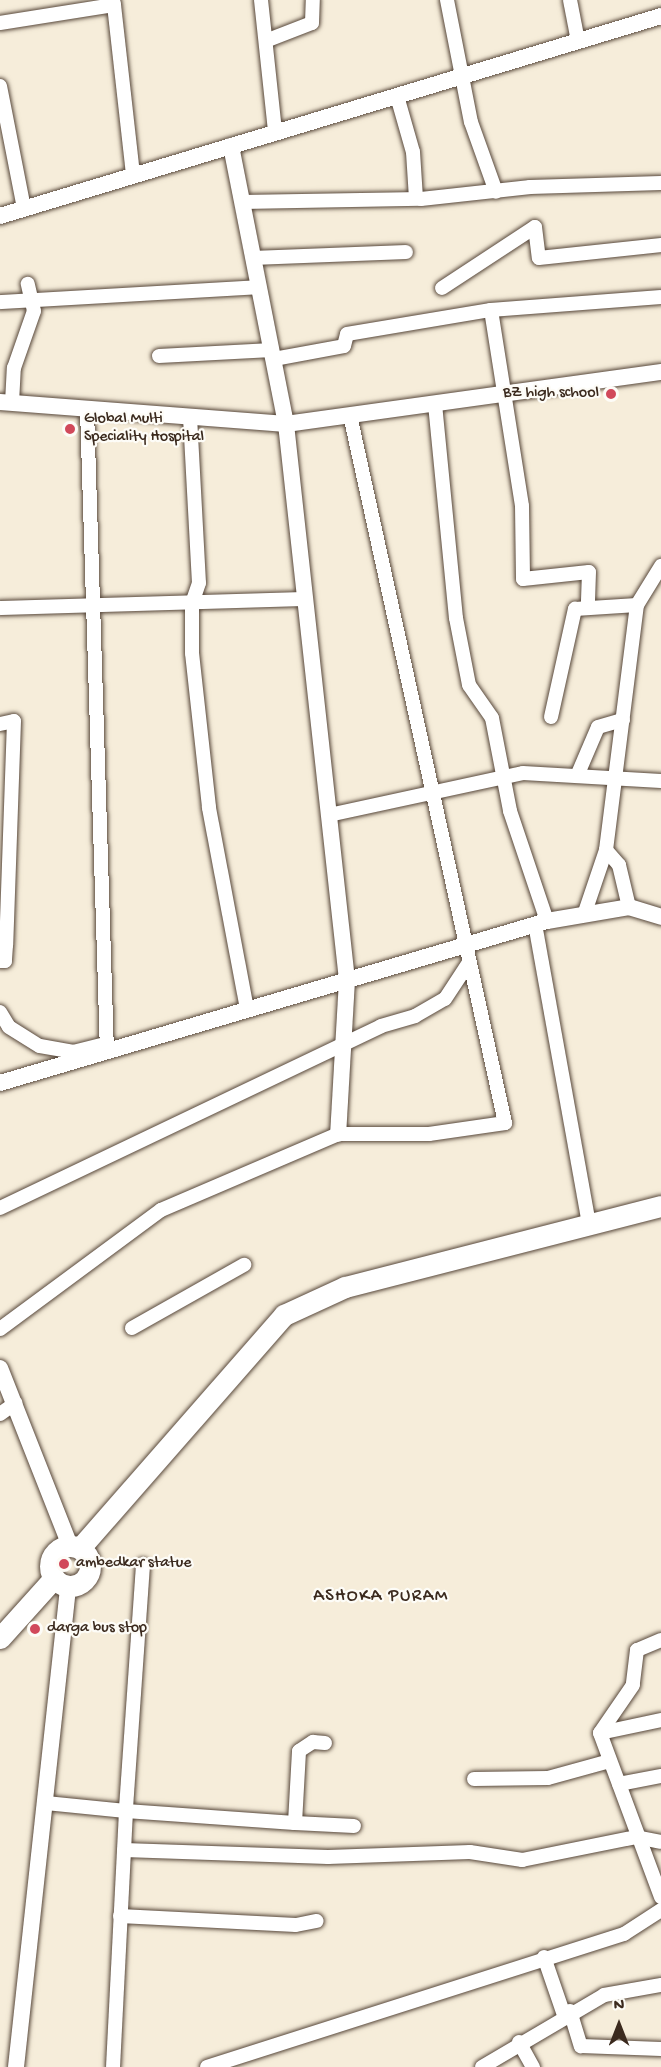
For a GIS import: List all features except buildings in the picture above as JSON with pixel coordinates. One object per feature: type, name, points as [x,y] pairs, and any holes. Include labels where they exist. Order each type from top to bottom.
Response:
[{"type":"main road","points":[[61,1582],[52,1557],[75,1547],[284,1315],[345,1287],[661,1206]]},
{"type":"main road","points":[[0,1638],[61,1582],[88,1575],[88,1557],[75,1547]]},
{"type":"street","points":[[261,0],[268,40],[275,132]]},
{"type":"street","points":[[268,40],[312,23],[314,0]]},
{"type":"street","points":[[447,0],[464,75],[471,122],[496,192]]},
{"type":"street","points":[[570,0],[578,41]]},
{"type":"street","points":[[0,23],[113,3],[132,176]]},
{"type":"street","points":[[0,216],[661,16]]},
{"type":"street","points":[[0,86],[24,208]]},
{"type":"street","points":[[397,96],[413,152],[416,198]]},
{"type":"street","points":[[231,146],[286,424],[347,980],[338,1134]]},
{"type":"street","points":[[242,202],[416,198],[661,183]]},
{"type":"street","points":[[442,288],[535,227],[539,258],[661,245]]},
{"type":"street","points":[[253,258],[406,252]]},
{"type":"street","points":[[0,302],[29,291],[259,287]]},
{"type":"street","points":[[29,291],[34,311],[14,369],[6,402],[286,424],[661,372]]},
{"type":"street","points":[[159,356],[273,354],[344,346],[347,334],[491,310],[661,297]]},
{"type":"street","points":[[491,310],[522,506],[523,579],[589,572],[588,608]]},
{"type":"street","points":[[435,404],[456,618],[469,685],[492,718],[503,777],[541,922],[589,1223]]},
{"type":"street","points":[[87,409],[107,1048]]},
{"type":"street","points":[[0,1329],[161,1210],[338,1134],[429,1134],[504,1123],[468,964],[434,792],[350,415]]},
{"type":"street","points":[[190,417],[199,583],[192,603],[192,653],[209,808],[247,1010]]},
{"type":"street","points":[[584,915],[606,850],[637,605],[656,583],[661,566]]},
{"type":"street","points":[[0,608],[305,599]]},
{"type":"street","points":[[551,717],[575,609],[637,605]]},
{"type":"street","points":[[1,719],[14,721],[2,965]]},
{"type":"street","points":[[577,776],[598,727],[623,720]]},
{"type":"street","points":[[329,815],[503,777],[577,776],[661,781]]},
{"type":"street","points":[[606,850],[619,865],[629,907]]},
{"type":"street","points":[[0,1083],[107,1048],[247,1010],[541,922],[629,907],[661,917]]},
{"type":"street","points":[[0,1208],[445,999],[468,964]]},
{"type":"street","points":[[0,1012],[9,1027],[40,1046],[72,1052],[107,1048]]},
{"type":"street","points":[[132,1328],[244,1265]]},
{"type":"street","points":[[0,1368],[75,1547]]},
{"type":"street","points":[[0,1414],[16,1403]]},
{"type":"street","points":[[112,2067],[142,1564]]},
{"type":"street","points":[[16,2067],[46,1803],[61,1582]]},
{"type":"street","points":[[600,1733],[633,1685],[637,1650],[661,1640]]},
{"type":"street","points":[[600,1733],[661,1720]]},
{"type":"street","points":[[600,1733],[636,1837],[661,1897]]},
{"type":"street","points":[[295,1823],[299,1751],[313,1742],[325,1743]]},
{"type":"street","points":[[474,1779],[548,1778],[610,1761]]},
{"type":"street","points":[[619,1784],[661,1776]]},
{"type":"street","points":[[46,1803],[126,1811],[354,1826]]},
{"type":"street","points":[[124,1850],[328,1857],[470,1852],[522,1860],[636,1837],[661,1842]]},
{"type":"street","points":[[207,2067],[288,2045],[544,1957],[624,1934],[661,1910]]},
{"type":"street","points":[[120,1916],[296,1925],[317,1921]]},
{"type":"street","points":[[544,1957],[581,2046],[661,2049]]},
{"type":"street","points":[[482,2067],[567,2013],[604,1995],[661,1985]]},
{"type":"street","points":[[519,2042],[533,2067]]},
{"type":"place","name":"BZ high school","points":[[611,394]]},
{"type":"place","name":"Global Multi Speciality Hospital","points":[[70,429]]},
{"type":"place","name":"ambedkar statue","points":[[64,1564]]},
{"type":"place","name":"darga bus stop","points":[[35,1629]]},
{"type":"district","name":"ASHOKA PURAM","points":[[381,1597]]}]
